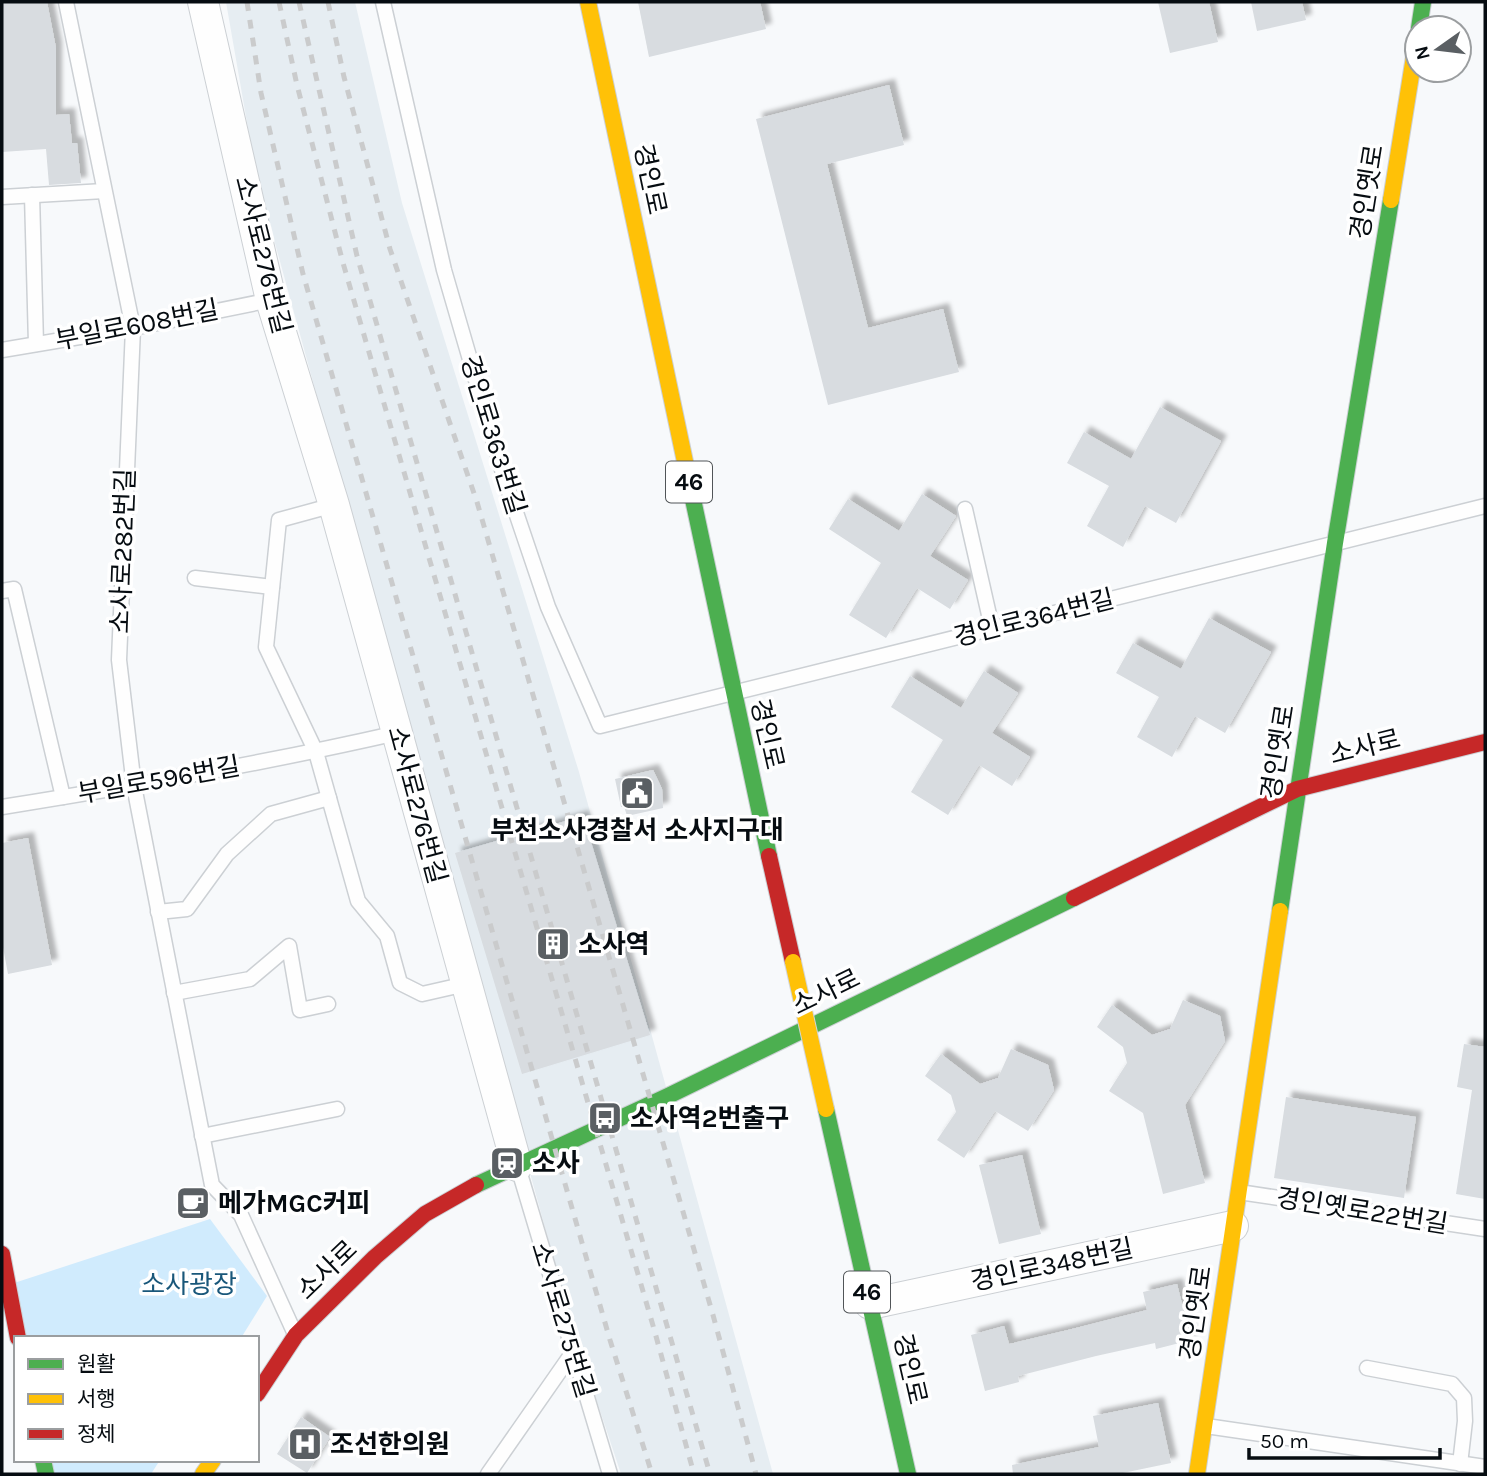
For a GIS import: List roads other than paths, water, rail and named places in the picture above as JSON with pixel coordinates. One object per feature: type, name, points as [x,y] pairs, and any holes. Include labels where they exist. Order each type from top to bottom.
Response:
[{"type":"street","name":"소사로276번길","points":[[203,2],[271,300],[334,505],[517,1166]]},
{"type":"street","name":"경인로","points":[[588,2],[733,692],[908,1474]]},
{"type":"street","name":"경인옛로","points":[[1197,1474],[1297,789],[1410,84]]},
{"type":"street","name":"소사로","points":[[259,1391],[296,1335],[375,1257],[425,1214],[472,1186],[668,1096],[1297,789],[1485,741]]},
{"type":"street","name":"경인로348번길","points":[[870,1304],[1233,1226]]},
{"type":"street","points":[[2,1254],[18,1336]]},
{"type":"lane","name":"소사로282번길","points":[[66,2],[133,328],[119,660],[134,786],[212,1185],[241,1215],[296,1335]]},
{"type":"lane","name":"경인로363번길","points":[[383,2],[444,270],[505,480],[548,607],[600,726],[733,692]]},
{"type":"lane","points":[[2,197],[104,191]]},
{"type":"lane","points":[[32,195],[36,344]]},
{"type":"lane","name":"부일로608번길","points":[[2,350],[133,328],[271,300]]},
{"type":"lane","points":[[334,505],[279,520],[265,647],[316,752],[358,901],[387,936],[400,983],[422,994],[467,984]]},
{"type":"lane","name":"경인로364번길","points":[[733,692],[1485,506]]},
{"type":"lane","points":[[965,509],[992,628]]},
{"type":"lane","points":[[195,578],[272,587]]},
{"type":"lane","points":[[2,591],[14,589],[63,797]]},
{"type":"lane","name":"부일로596번길","points":[[2,807],[316,752],[397,733]]},
{"type":"lane","points":[[158,912],[187,909],[227,854],[271,814],[329,798]]},
{"type":"lane","points":[[174,993],[250,979],[289,946],[300,1010],[328,1004]]},
{"type":"lane","points":[[202,1136],[337,1109]]},
{"type":"lane","name":"소사로275번길","points":[[517,1166],[610,1474]]},
{"type":"lane","name":"경인옛로22번길","points":[[1238,1192],[1485,1229]]},
{"type":"lane","points":[[488,1474],[573,1352]]},
{"type":"lane","points":[[1367,1368],[1452,1384],[1464,1398],[1465,1420],[1460,1464]]},
{"type":"lane","points":[[1204,1425],[1485,1467]]},
{"type":"railway","points":[[247,2],[261,93],[303,274],[610,1340],[652,1474]]},
{"type":"railway","points":[[279,2],[297,85],[343,263],[694,1474]]},
{"type":"railway","points":[[299,2],[357,256],[710,1474]]},
{"type":"railway","points":[[328,2],[344,77],[390,249],[477,502],[713,1315],[756,1474]]},
{"type":"place","name":"부천소사경찰서 소사지구대","points":[[637,793]]},
{"type":"place","name":"소사역","points":[[553,944]]},
{"type":"place","name":"소사역2번출구","points":[[605,1118]]},
{"type":"place","name":"소사","points":[[507,1163]]},
{"type":"place","name":"메가MGC커피","points":[[193,1203]]},
{"type":"place","name":"조선한의원","points":[[305,1444]]},
{"type":"park label","name":"소사광장","points":[[189,1284]]}]
